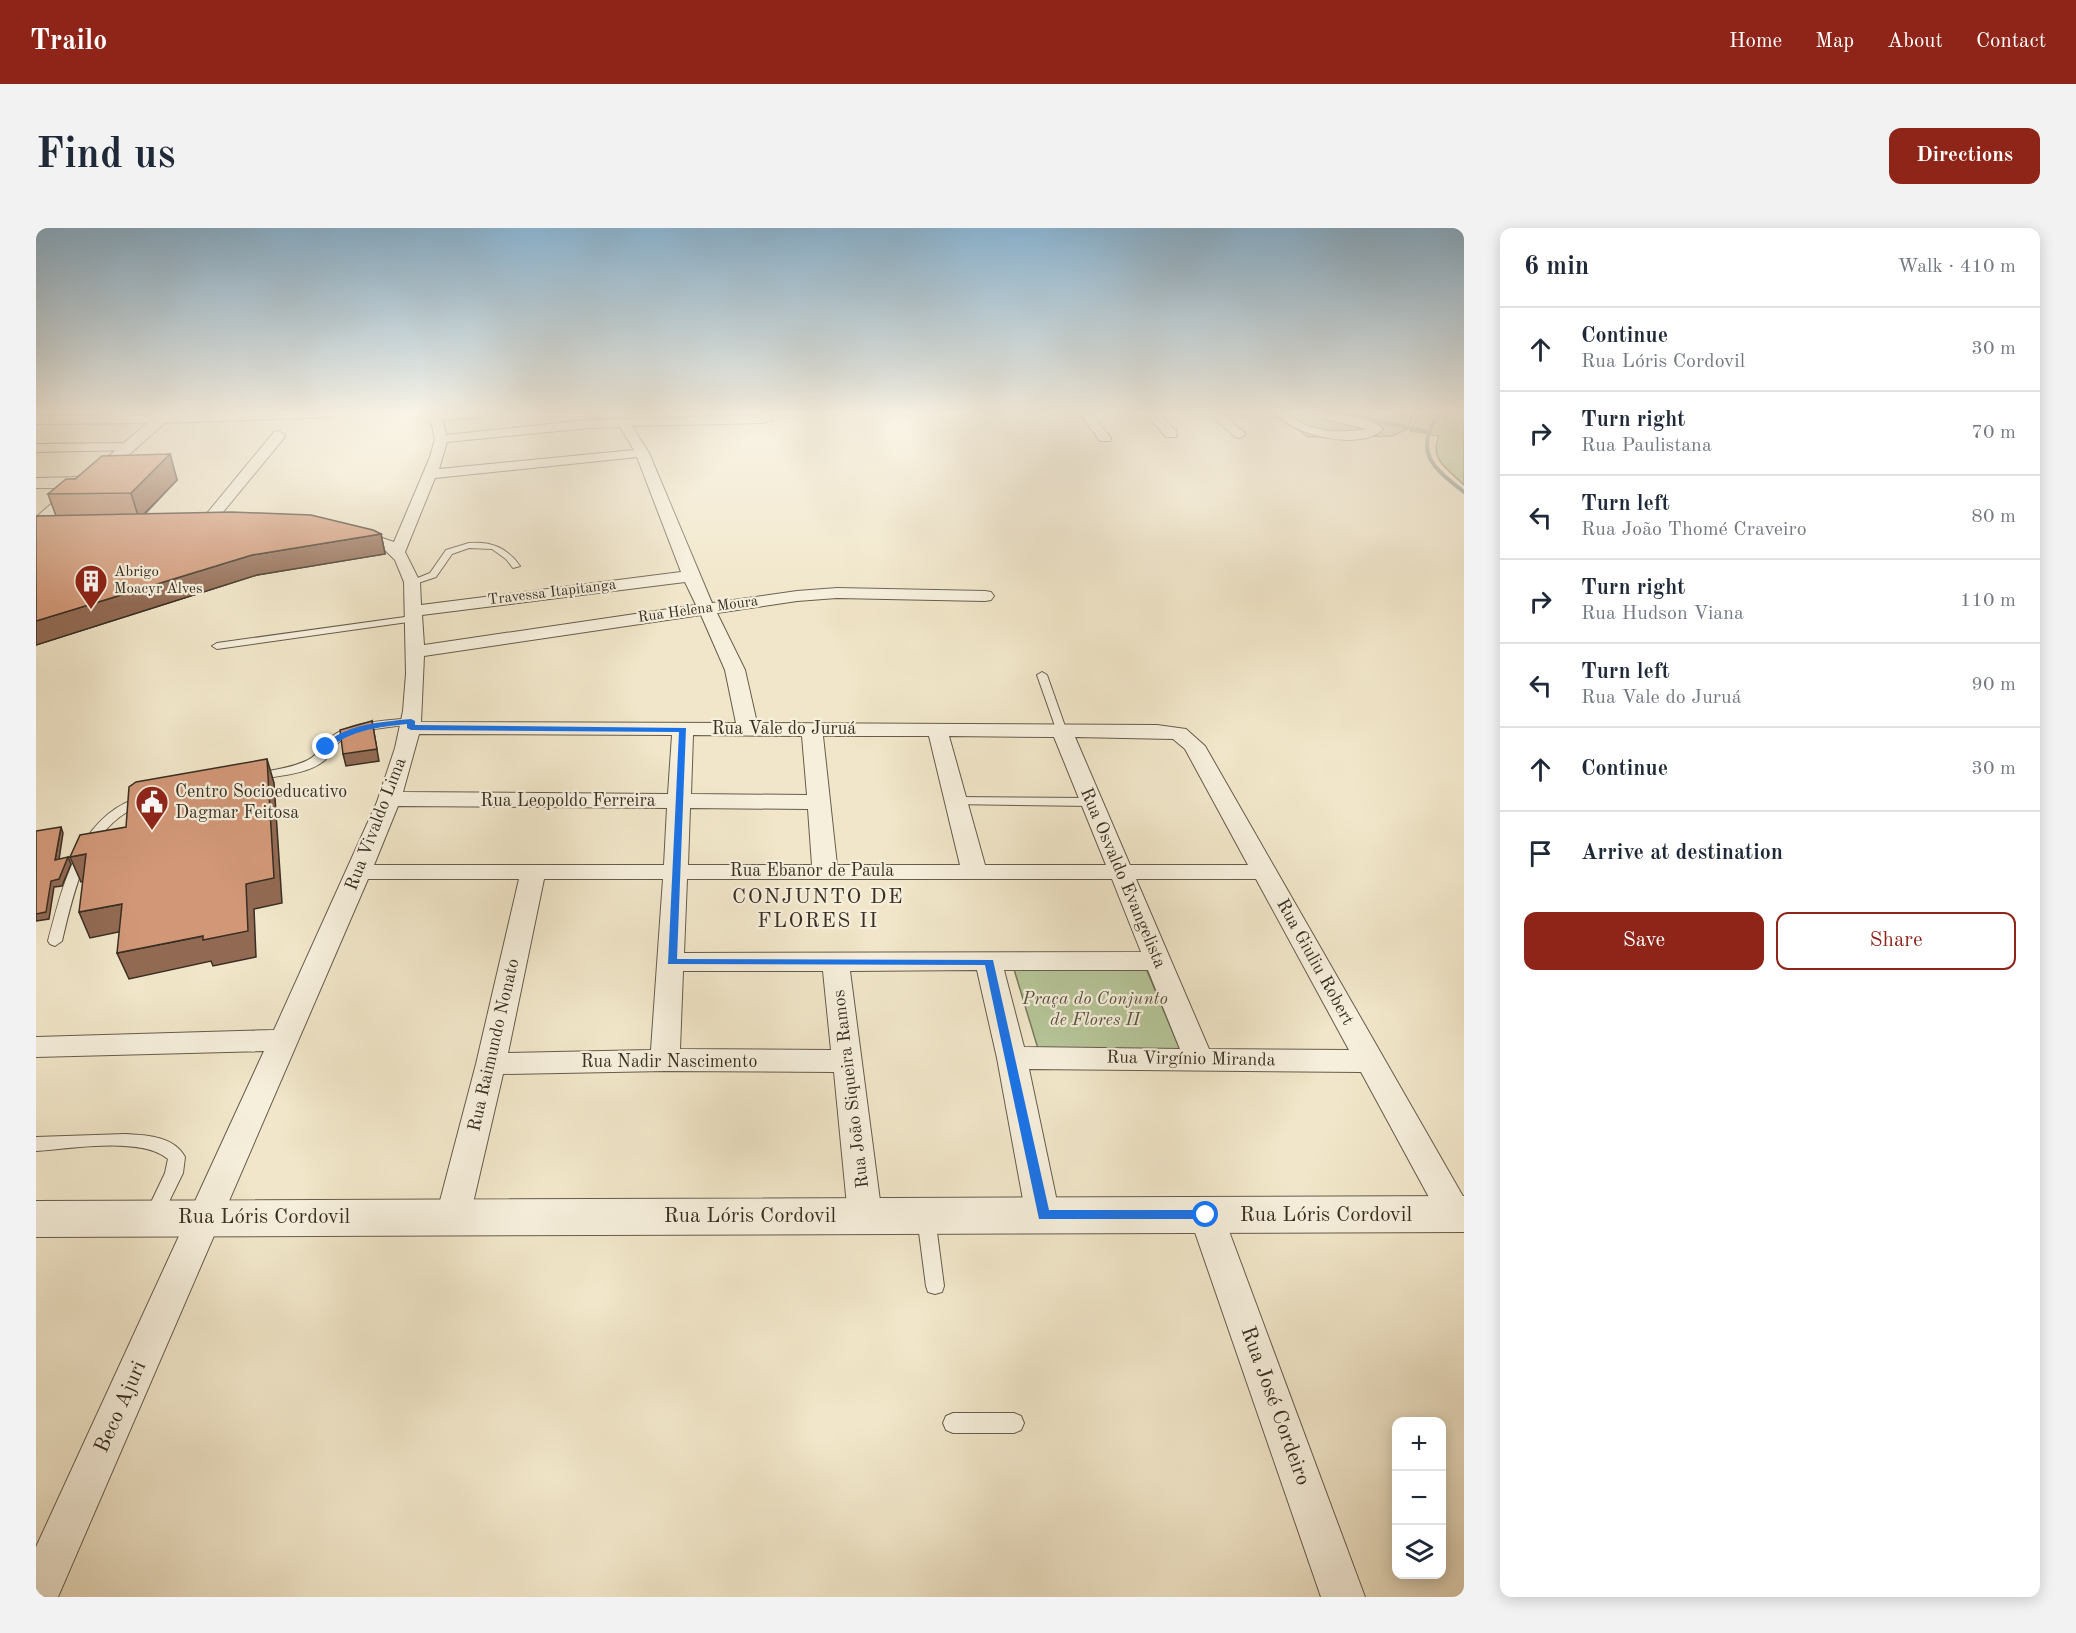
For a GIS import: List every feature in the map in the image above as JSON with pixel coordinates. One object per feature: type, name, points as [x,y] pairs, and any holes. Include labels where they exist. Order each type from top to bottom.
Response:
[{"type":"street","points":[[36,528],[92,477]]},
{"type":"street","points":[[225,525],[199,526],[242,477]]},
{"type":"street","points":[[336,530],[370,537],[398,551],[430,477]]},
{"type":"street","points":[[652,477],[691,576],[735,670],[748,729]]},
{"type":"street","points":[[36,483],[86,482]]},
{"type":"street","points":[[36,528],[58,528]]},
{"type":"street","name":"Rua Vivaldo Lima","points":[[205,1217],[390,799],[411,724],[414,695],[412,582],[407,565],[398,551]]},
{"type":"street","name":"Travessa Itapitanga","points":[[412,615],[691,576]]},
{"type":"street","name":"Rua Helena Moura","points":[[413,652],[817,594],[985,596]]},
{"type":"street","name":"Rua Vale do Juruá","points":[[411,724],[683,729],[1157,731]]},
{"type":"street","points":[[665,1060],[681,802],[683,729]]},
{"type":"street","points":[[812,729],[825,871]]},
{"type":"street","points":[[937,729],[974,870]]},
{"type":"street","name":"Rua Osvaldo Evangelista","points":[[1060,729],[1199,1059]]},
{"type":"street","name":"Rua Giuliu Robert","points":[[1157,731],[1179,733],[1194,746],[1370,1061],[1460,1214]]},
{"type":"street","name":"Rua Leopoldo Ferreira","points":[[390,799],[819,801]]},
{"type":"street","name":"Rua Ebanor de Paula","points":[[359,872],[1120,870],[1265,872]]},
{"type":"street","name":"Rua Raimundo Nonato","points":[[453,1216],[491,1064],[533,872]]},
{"type":"street","points":[[672,962],[1157,961]]},
{"type":"street","points":[[989,962],[1012,1058],[1043,1216]]},
{"type":"street","name":"Rua João Siqueira Ramos","points":[[836,963],[866,1216]]},
{"type":"street","points":[[36,1047],[283,1040]]},
{"type":"street","name":"Rua Virgínio Miranda","points":[[1012,1058],[1370,1061]]},
{"type":"street","name":"Rua Nadir Nascimento","points":[[491,1064],[665,1060],[847,1061]]},
{"type":"street","name":"Rua Lóris Cordovil","points":[[36,1219],[1460,1214]]},
{"type":"street","name":"Rua José Cordeiro","points":[[1206,1215],[1343,1597]]},
{"type":"street","name":"Beco Ajuri","points":[[36,1596],[205,1217]]},
{"type":"lane","points":[[412,582],[433,575],[449,552],[475,545],[500,548],[508,553],[516,566]]},
{"type":"lane","points":[[217,646],[412,615]]},
{"type":"lane","points":[[1042,675],[1060,729]]},
{"type":"lane","points":[[242,780],[299,767],[321,758],[335,739],[352,732],[384,724],[411,724]]},
{"type":"lane","points":[[55,940],[76,868],[96,834],[118,813],[140,801],[151,799]]},
{"type":"lane","points":[[955,801],[1091,802]]},
{"type":"lane","points":[[36,1144],[127,1142],[154,1143],[168,1148],[177,1157],[153,1217]]},
{"type":"lane","points":[[926,1215],[935,1286]]},
{"type":"lane","points":[[953,1423],[1014,1423]]},
{"type":"green space","points":[[1455,477],[1464,477],[1464,485]]},
{"type":"green space","name":"Praça do Conjunto de Flores II","points":[[1013,966],[1145,966],[1181,1052],[1039,1052]]},
{"type":"building","points":[[77,477],[147,477],[131,493],[48,494],[66,479]]},
{"type":"building","name":"Abrigo Moacyr Alves","points":[[232,512],[311,515],[381,534],[252,555],[36,621],[36,516]]},
{"type":"building","points":[[372,721],[377,749],[343,754],[340,730]]},
{"type":"building","points":[[267,759],[274,878],[246,884],[248,931],[203,940],[203,936],[117,953],[122,904],[79,912],[86,854],[70,857],[80,835],[126,827],[129,787],[136,782]]},
{"type":"building","points":[[61,827],[55,860],[68,857],[59,879],[51,881],[46,912],[36,914],[36,831]]},
{"type":"waterway","points":[[1445,477],[1464,492]]},
{"type":"place","name":"Abrigo Moacyr Alves","points":[[91,610]]},
{"type":"place","name":"Centro Socioeducativo Dagmar Feitosa","points":[[152,831]]},
{"type":"district","name":"CONJUNTO DE FLORES II","points":[[818,909]]},
{"type":"route","points":[[326,747],[335,739],[352,732],[384,724],[411,721],[411,728],[683,729],[672,962],[989,962],[1012,1058],[1043,1216],[1206,1215]]}]
